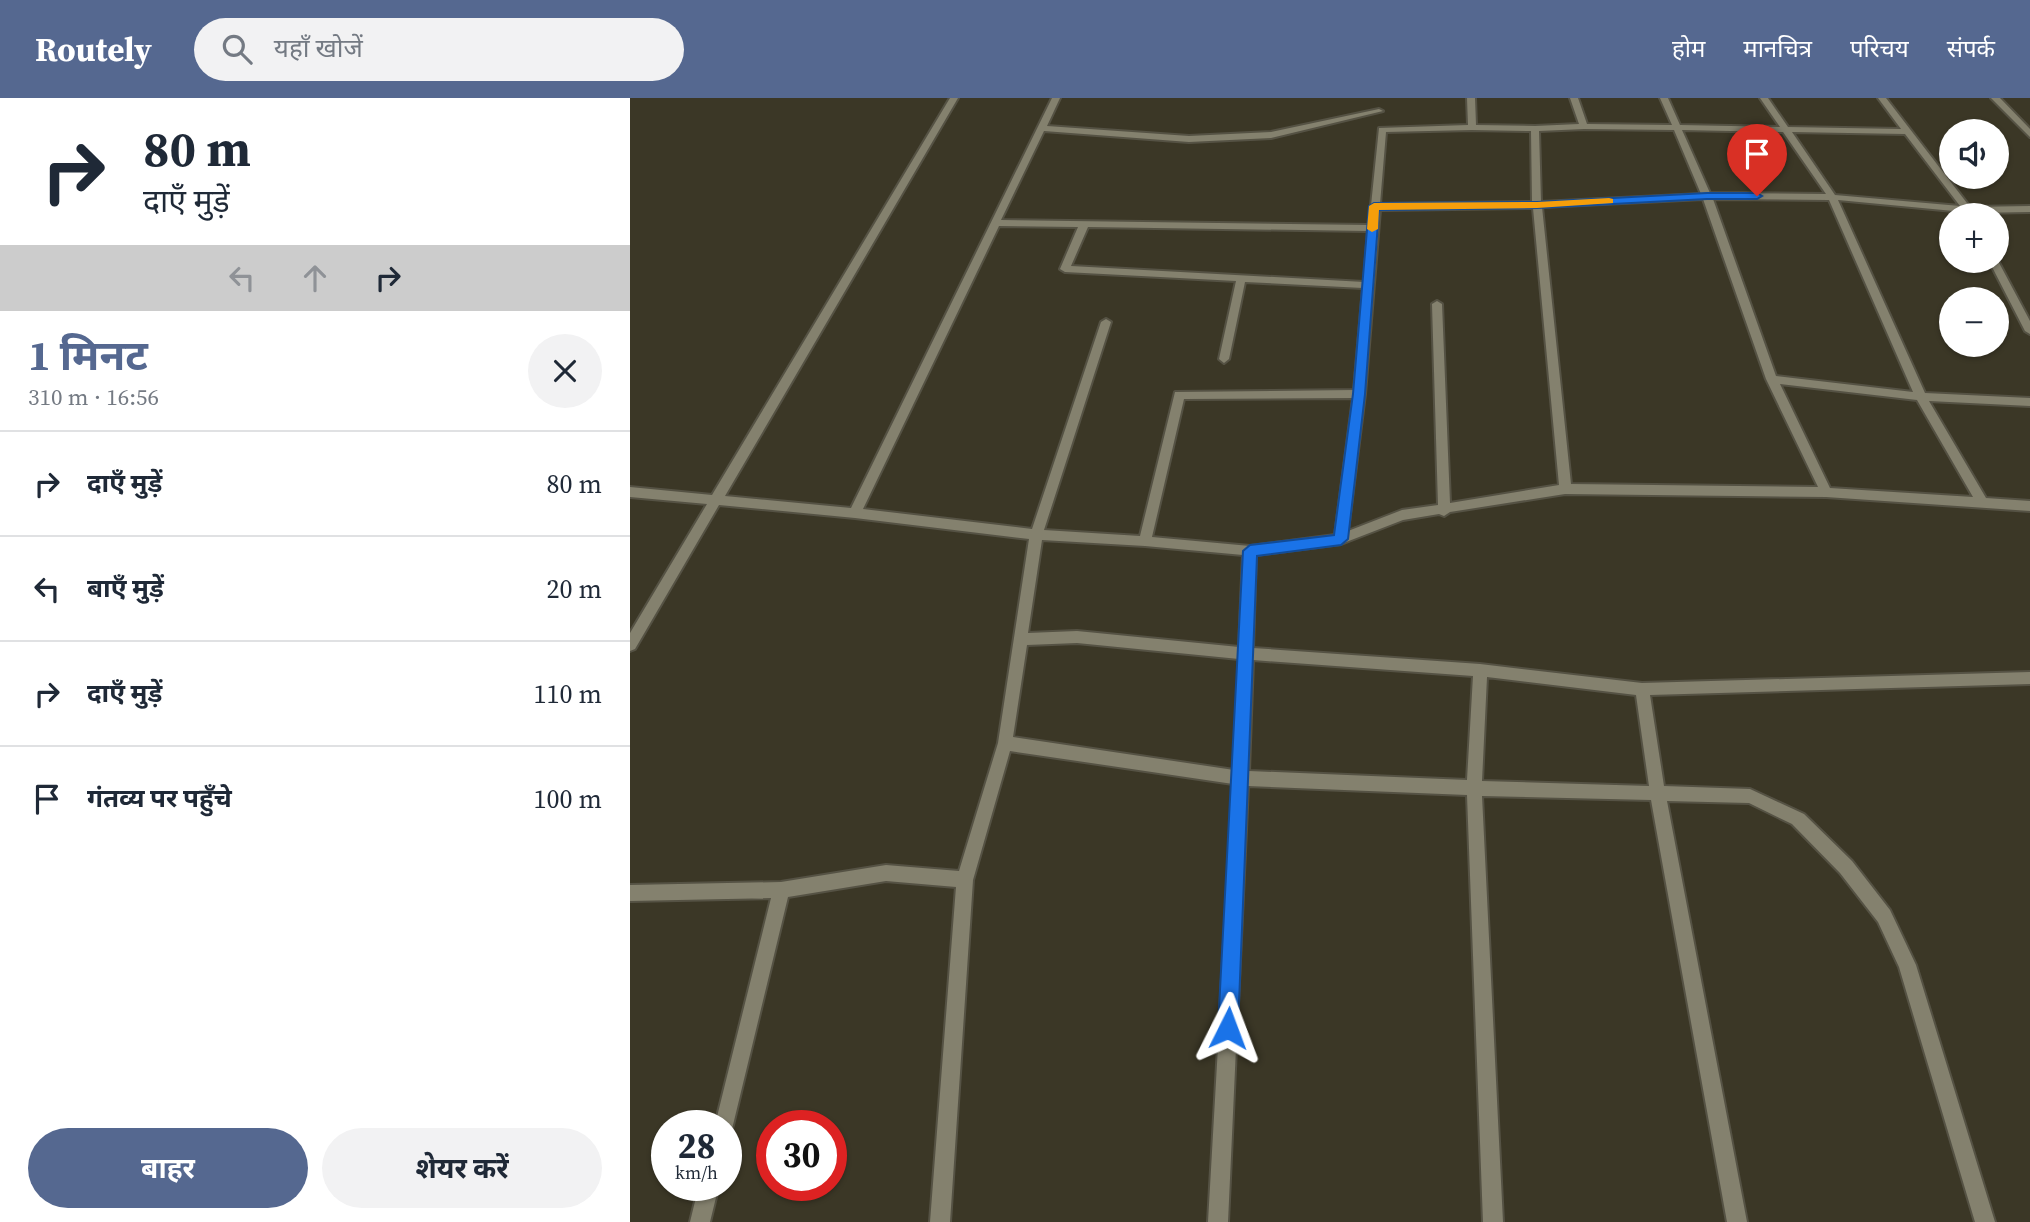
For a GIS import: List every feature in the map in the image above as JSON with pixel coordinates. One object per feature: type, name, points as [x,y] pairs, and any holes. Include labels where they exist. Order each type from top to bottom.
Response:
[{"type":"street","points":[[630,645],[954,98]]},
{"type":"street","points":[[855,513],[1056,98]]},
{"type":"street","points":[[1341,539],[1359,394],[1382,130],[1376,98]]},
{"type":"street","points":[[1471,98],[1472,127]]},
{"type":"street","points":[[1574,98],[1584,126]]},
{"type":"street","points":[[1664,98],[1707,196],[1772,379],[1826,492]]},
{"type":"street","points":[[1764,98],[1832,197],[1921,397],[1981,501]]},
{"type":"street","points":[[1882,98],[1963,203]]},
{"type":"street","points":[[1995,98],[2030,134]]},
{"type":"street","points":[[1042,128],[1189,139],[1271,135],[1379,111]]},
{"type":"street","points":[[1382,130],[1472,127],[1535,130],[1584,126],[1907,132]]},
{"type":"street","points":[[1535,130],[1537,205],[1565,489]]},
{"type":"street","points":[[1374,206],[1537,205],[1707,196],[1832,197],[1939,209]]},
{"type":"street","points":[[2009,210],[2030,209]]},
{"type":"street","points":[[995,223],[1372,228]]},
{"type":"street","points":[[1084,225],[1065,270],[1368,285]]},
{"type":"street","points":[[2000,273],[2030,331]]},
{"type":"street","points":[[1224,359],[1241,279]]},
{"type":"street","points":[[1437,304],[1444,510]]},
{"type":"street","points":[[940,1222],[965,880],[1005,743],[1036,536],[1106,323]]},
{"type":"street","points":[[1772,379],[1921,397],[2030,402]]},
{"type":"street","points":[[1145,541],[1180,395],[1359,394]]},
{"type":"street","points":[[630,492],[855,513],[1036,536],[1145,541],[1250,551],[1341,539],[1402,515],[1565,489],[1826,492],[2030,506]]},
{"type":"street","points":[[1218,1222],[1250,551]]},
{"type":"street","points":[[1019,639],[1077,637],[1247,654],[1480,670],[1642,689],[2030,678]]},
{"type":"street","points":[[1480,670],[1474,788],[1493,1222]]},
{"type":"street","points":[[1642,689],[1658,795],[1737,1222]]},
{"type":"street","points":[[1005,743],[1241,778],[1658,795],[1750,796],[1798,819],[1846,867],[1884,916],[1908,965],[1985,1222]]},
{"type":"street","points":[[630,893],[781,890],[886,873],[965,880]]},
{"type":"street","points":[[728,1110],[781,890]]},
{"type":"street","points":[[700,1222],[705,1201]]},
{"type":"slow traffic","points":[[1372,229],[1374,206],[1537,205],[1609,201]]},
{"type":"route","points":[[1228,1028],[1250,551],[1341,539],[1359,394],[1374,206],[1537,205],[1757,196]]}]
